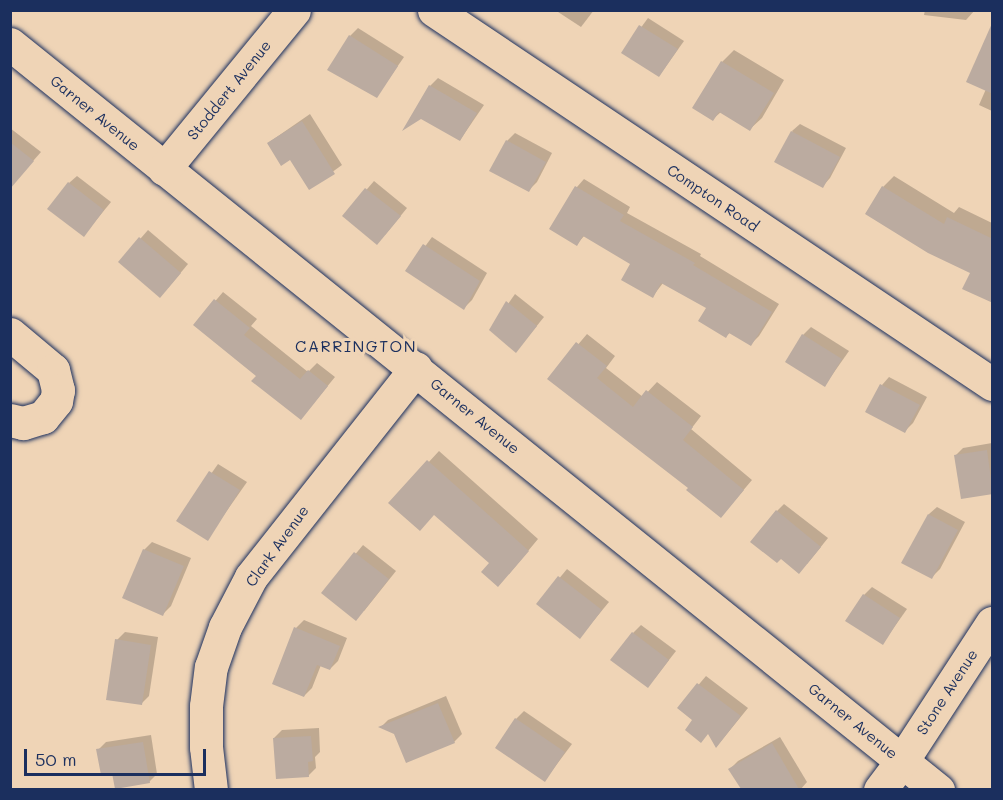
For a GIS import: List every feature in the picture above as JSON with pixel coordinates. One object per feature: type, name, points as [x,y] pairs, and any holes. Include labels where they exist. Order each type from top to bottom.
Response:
[{"type":"street","name":"Stoddert Avenue","points":[[164,169],[294,10]]},
{"type":"street","name":"Compton Road","points":[[434,10],[993,384]]},
{"type":"street","name":"Garner Avenue","points":[[10,44],[938,789]]},
{"type":"street","points":[[10,334],[53,370],[58,390],[56,401],[43,417],[22,423],[10,420]]},
{"type":"street","name":"Clark Avenue","points":[[212,789],[206,747],[206,706],[211,667],[225,627],[251,577],[416,368]]},
{"type":"street","name":"Stone Avenue","points":[[880,789],[902,761],[993,622]]},
{"type":"building","points":[[993,21],[993,94],[966,82]]},
{"type":"building","points":[[639,25],[678,49],[659,77],[621,53]]},
{"type":"building","points":[[349,35],[398,66],[377,98],[327,70]]},
{"type":"building","points":[[721,61],[774,93],[750,131],[719,112],[713,121],[692,108]]},
{"type":"building","points":[[429,85],[477,113],[460,141],[421,119],[402,131]]},
{"type":"building","points":[[302,121],[335,174],[309,190],[290,160],[281,166],[267,143]]},
{"type":"building","points":[[791,131],[840,157],[823,188],[774,162]]},
{"type":"building","points":[[506,140],[546,162],[529,192],[489,171]]},
{"type":"building","points":[[10,142],[34,161],[10,189]]},
{"type":"building","points":[[68,182],[104,210],[84,237],[47,209]]},
{"type":"building","points":[[575,186],[624,215],[620,221],[695,263],[693,265],[772,312],[751,346],[729,333],[726,338],[698,321],[706,308],[661,283],[653,298],[621,280],[630,264],[583,236],[577,246],[549,229]]},
{"type":"building","points":[[882,186],[944,224],[947,217],[993,239],[993,303],[962,289],[970,273],[928,253],[865,214]]},
{"type":"building","points":[[365,188],[401,216],[377,245],[342,216]]},
{"type":"building","points":[[139,237],[181,273],[160,298],[118,262]]},
{"type":"building","points":[[423,244],[480,281],[464,310],[405,271]]},
{"type":"building","points":[[214,299],[250,328],[244,335],[300,379],[308,370],[328,386],[301,420],[251,381],[256,376],[193,325]]},
{"type":"building","points":[[506,301],[537,326],[516,353],[489,330]]},
{"type":"building","points":[[802,334],[842,359],[825,387],[785,362]]},
{"type":"building","points":[[576,342],[607,366],[597,378],[633,407],[646,390],[693,427],[683,440],[744,490],[721,518],[686,490],[688,488],[547,379]]},
{"type":"building","points":[[880,384],[920,405],[905,433],[865,412]]},
{"type":"building","points":[[987,450],[993,494],[961,499],[954,455]]},
{"type":"building","points":[[427,460],[529,551],[498,587],[481,572],[489,563],[434,515],[420,531],[388,503]]},
{"type":"building","points":[[209,471],[240,490],[208,541],[176,521]]},
{"type":"building","points":[[776,510],[821,547],[799,574],[781,559],[777,563],[750,542]]},
{"type":"building","points":[[928,514],[958,530],[932,579],[901,563]]},
{"type":"building","points":[[143,549],[184,566],[163,616],[122,598]]},
{"type":"building","points":[[354,552],[389,579],[356,621],[321,593]]},
{"type":"building","points":[[558,576],[602,610],[580,639],[536,604]]},
{"type":"building","points":[[863,594],[900,618],[883,645],[845,621]]},
{"type":"building","points":[[294,627],[340,646],[330,670],[317,665],[304,697],[272,684]]},
{"type":"building","points":[[632,632],[669,660],[648,688],[610,660]]},
{"type":"building","points":[[115,639],[151,645],[142,705],[106,700]]},
{"type":"building","points":[[697,683],[741,716],[716,748],[708,734],[701,743],[685,730],[692,720],[677,708]]},
{"type":"building","points":[[438,703],[455,743],[406,763],[394,734],[378,727]]},
{"type":"building","points":[[515,718],[565,752],[545,782],[495,748]]},
{"type":"building","points":[[311,736],[313,761],[308,762],[309,777],[276,779],[273,738]]},
{"type":"building","points":[[143,742],[150,783],[115,789],[112,773],[101,775],[96,749]]},
{"type":"building","points":[[772,743],[799,789],[741,789],[728,769]]},
{"type":"district","name":"CARRINGTON","points":[[356,346]]}]
